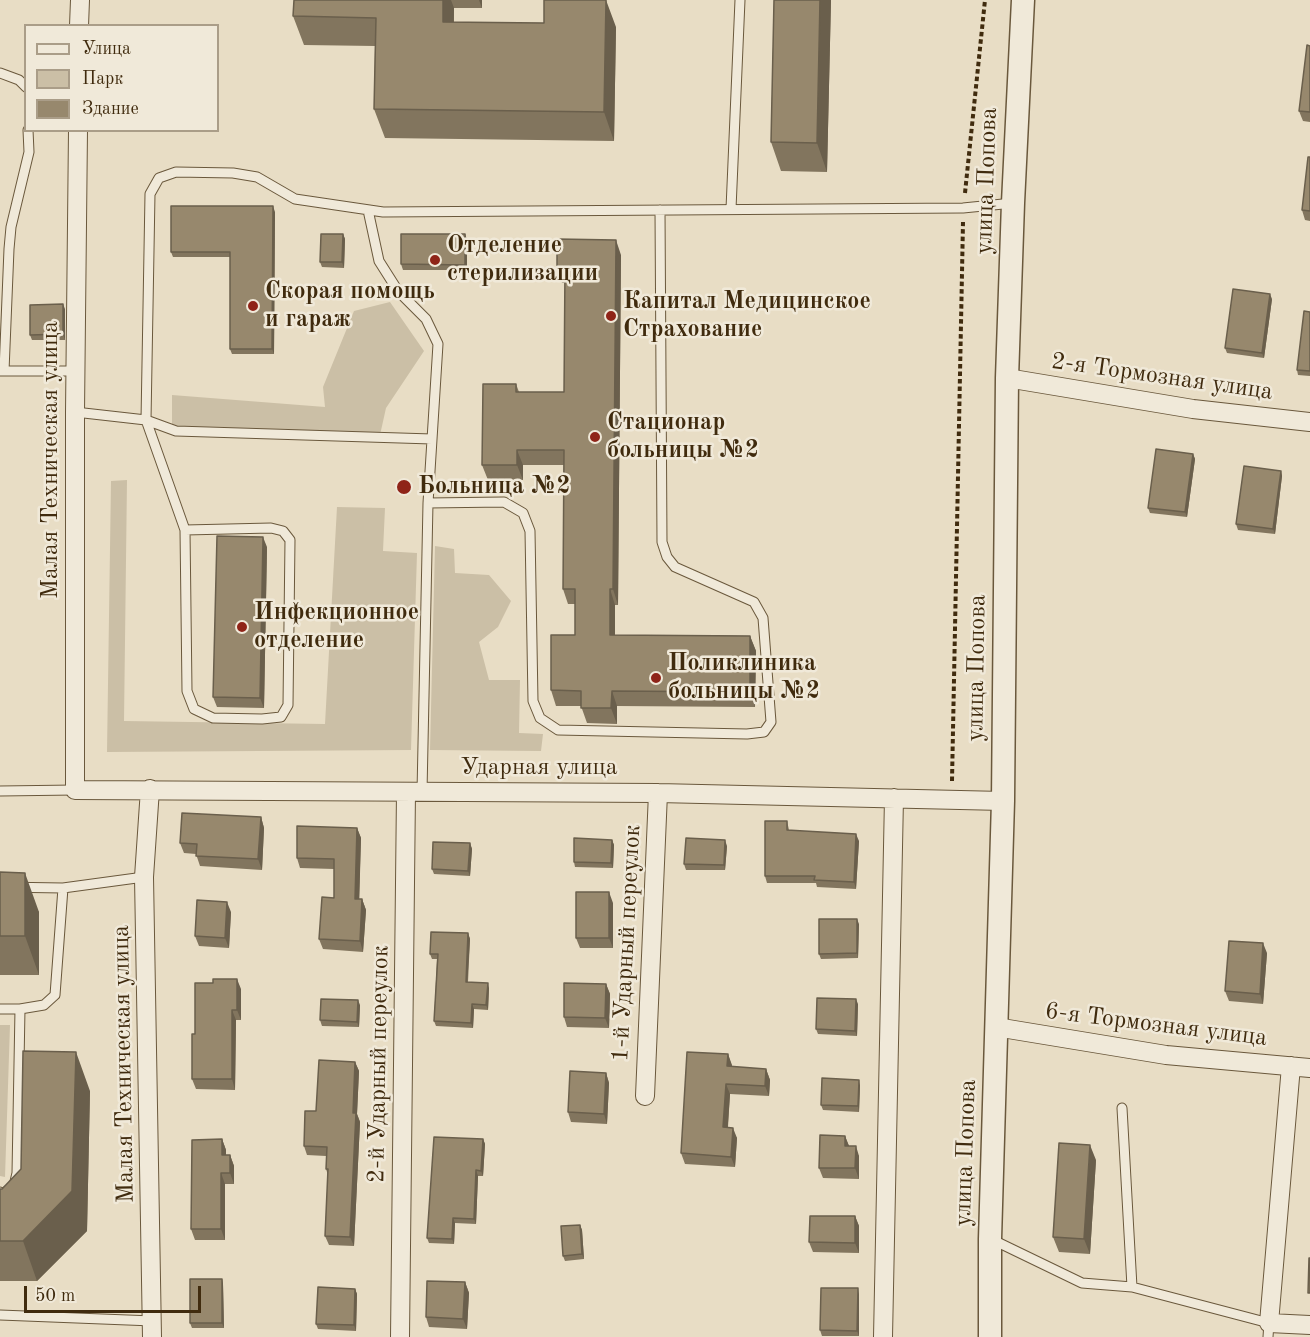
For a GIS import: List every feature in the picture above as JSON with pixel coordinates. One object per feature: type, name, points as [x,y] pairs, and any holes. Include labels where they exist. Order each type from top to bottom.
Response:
[{"type":"street","points":[[79,24],[80,0]]},
{"type":"street","name":"улица Попова","points":[[990,1337],[990,1239],[1003,801],[1007,378],[1023,0]]},
{"type":"street","name":"Малая Техническая улица","points":[[75,790],[75,371],[78,132]]},
{"type":"street","name":"2-я Тормозная улица","points":[[1007,378],[1193,410],[1310,422]]},
{"type":"street","name":"Малая Техническая улица","points":[[150,789],[144,877],[153,1329]]},
{"type":"street","name":"Ударная улица","points":[[75,790],[658,793],[1003,801]]},
{"type":"street","name":"2-й Ударный переулок","points":[[400,1337],[414,792]]},
{"type":"street","name":"1-й Ударный переулок","points":[[645,1096],[658,793]]},
{"type":"street","points":[[883,1337],[894,798]]},
{"type":"street","name":"6-я Тормозная улица","points":[[996,1027],[1166,1055],[1310,1068]]},
{"type":"street","points":[[1291,1066],[1269,1330],[1310,1325]]},
{"type":"lane","points":[[731,209],[740,0]]},
{"type":"lane","points":[[0,73],[19,80],[24,85]]},
{"type":"lane","points":[[28,132],[28,152],[11,227],[2,371],[75,371]]},
{"type":"lane","points":[[185,530],[271,528],[283,531],[290,540],[288,705],[281,717],[262,719],[213,717],[194,709],[187,691],[185,530],[146,420],[150,194],[159,178],[176,172],[233,173],[257,177],[295,198],[383,212],[963,208],[1013,203]]},
{"type":"lane","points":[[368,210],[379,261],[398,291],[426,319],[438,344],[414,792]]},
{"type":"lane","points":[[429,502],[504,502],[523,513],[530,531],[533,701],[540,718],[558,729],[747,734],[764,732],[771,722],[764,618],[754,602],[675,567],[667,558],[662,542],[660,210]]},
{"type":"lane","points":[[75,412],[146,420],[176,431],[432,439]]},
{"type":"lane","points":[[0,791],[75,790]]},
{"type":"lane","points":[[0,887],[63,888],[144,877]]},
{"type":"lane","points":[[0,1009],[20,1009],[44,1005],[55,995],[63,888]]},
{"type":"lane","points":[[0,1192],[4,1193],[14,1186],[17,1173],[20,1009]]},
{"type":"lane","points":[[1122,1108],[1132,1287]]},
{"type":"lane","points":[[990,1239],[1082,1283],[1132,1287],[1269,1330]]},
{"type":"lane","points":[[0,1314],[153,1329]]},
{"type":"path","points":[[951,800],[963,208],[985,0]]},
{"type":"green space","points":[[390,302],[424,351],[386,408],[380,435],[172,429],[172,395],[325,407],[323,387],[354,311]]},
{"type":"green space","points":[[127,480],[124,721],[325,724],[337,507],[385,508],[383,551],[417,553],[411,750],[107,752],[111,481]]},
{"type":"green space","points":[[435,546],[454,549],[455,573],[489,575],[511,601],[498,627],[479,642],[489,680],[520,680],[519,733],[543,734],[541,751],[430,750]]},
{"type":"green space","points":[[0,1025],[10,1025],[5,1177],[0,1176]]},
{"type":"building","points":[[294,0],[443,0],[443,22],[544,23],[544,0],[606,0],[604,112],[374,109],[376,18],[293,16]]},
{"type":"building","points":[[774,0],[820,0],[817,143],[771,142]]},
{"type":"building","points":[[1307,45],[1310,46],[1310,112],[1299,111]]},
{"type":"building","points":[[1308,157],[1310,157],[1310,211],[1302,210]]},
{"type":"building","name":"Скорая помощь и гараж","points":[[171,206],[273,206],[272,349],[230,349],[230,252],[171,252]]},
{"type":"building","points":[[321,234],[343,234],[342,262],[320,262]]},
{"type":"building","name":"Отделение стерилизации","points":[[401,234],[465,234],[465,265],[401,264]]},
{"type":"building","points":[[557,239],[616,240],[613,589],[610,589],[610,635],[750,636],[750,692],[612,691],[611,708],[581,708],[581,691],[551,690],[551,635],[575,635],[575,589],[563,589],[564,450],[517,450],[517,465],[482,465],[483,384],[516,384],[516,392],[564,392],[565,267],[557,267]]},
{"type":"building","points":[[1233,289],[1270,294],[1262,353],[1225,348]]},
{"type":"building","points":[[63,304],[63,334],[30,335],[30,305]]},
{"type":"building","points":[[1304,311],[1310,312],[1310,371],[1297,370]]},
{"type":"building","points":[[1156,449],[1193,454],[1185,512],[1148,508]]},
{"type":"building","points":[[1244,466],[1281,471],[1273,529],[1236,524]]},
{"type":"building","name":"Инфекционное отделение","points":[[217,536],[263,537],[260,698],[213,697]]},
{"type":"building","points":[[182,813],[261,817],[258,859],[196,856],[197,844],[180,843]]},
{"type":"building","points":[[765,821],[787,821],[787,830],[856,834],[854,882],[814,880],[815,876],[765,876]]},
{"type":"building","points":[[297,826],[357,828],[355,899],[362,899],[360,941],[319,939],[322,897],[334,898],[334,859],[297,858]]},
{"type":"building","points":[[574,838],[612,840],[611,863],[574,862]]},
{"type":"building","points":[[686,838],[725,840],[724,865],[684,864]]},
{"type":"building","points":[[433,842],[470,843],[468,871],[432,869]]},
{"type":"building","points":[[0,872],[25,873],[25,936],[0,936]]},
{"type":"building","points":[[576,892],[609,892],[609,938],[576,938]]},
{"type":"building","points":[[197,900],[227,902],[225,938],[195,936]]},
{"type":"building","points":[[819,919],[857,919],[857,953],[819,954]]},
{"type":"building","points":[[431,932],[468,933],[466,982],[488,983],[486,1005],[472,1004],[471,1023],[434,1021],[438,954],[430,954]]},
{"type":"building","points":[[1229,941],[1263,943],[1260,994],[1225,991]]},
{"type":"building","points":[[213,979],[237,979],[237,1010],[232,1010],[232,1079],[192,1079],[195,983],[213,983]]},
{"type":"building","points":[[564,983],[606,984],[605,1018],[564,1017]]},
{"type":"building","points":[[817,998],[856,999],[855,1031],[816,1029]]},
{"type":"building","points":[[321,999],[358,1000],[357,1022],[320,1020]]},
{"type":"building","points":[[23,1051],[76,1052],[72,1191],[23,1241],[0,1241],[0,1189],[21,1169]]},
{"type":"building","points":[[687,1052],[728,1054],[727,1066],[766,1069],[765,1086],[726,1084],[723,1127],[733,1128],[731,1157],[681,1153]]},
{"type":"building","points":[[319,1060],[355,1062],[353,1113],[356,1113],[350,1237],[325,1236],[327,1147],[304,1146],[305,1111],[316,1111]]},
{"type":"building","points":[[570,1071],[606,1073],[604,1114],[568,1112]]},
{"type":"building","points":[[822,1078],[859,1080],[858,1106],[821,1105]]},
{"type":"building","points":[[820,1135],[845,1136],[845,1146],[856,1146],[855,1168],[819,1168]]},
{"type":"building","points":[[434,1137],[483,1139],[481,1171],[476,1170],[474,1219],[453,1218],[452,1239],[427,1238]]},
{"type":"building","points":[[222,1139],[222,1155],[230,1155],[230,1173],[221,1173],[221,1229],[191,1229],[192,1140]]},
{"type":"building","points":[[1059,1143],[1090,1145],[1084,1239],[1053,1237]]},
{"type":"building","points":[[810,1216],[855,1216],[855,1243],[809,1242]]},
{"type":"building","points":[[580,1225],[582,1254],[563,1256],[561,1226]]},
{"type":"building","points":[[1309,1258],[1310,1293],[1308,1293]]},
{"type":"building","points":[[190,1279],[222,1279],[222,1323],[190,1323]]},
{"type":"building","points":[[427,1281],[465,1282],[463,1319],[426,1317]]},
{"type":"building","points":[[318,1287],[355,1289],[354,1325],[316,1324]]},
{"type":"building","points":[[821,1288],[858,1288],[857,1331],[820,1330]]},
{"type":"place","name":"Отделение стерилизации","points":[[435,260]]},
{"type":"place","name":"Скорая помощь и гараж","points":[[253,306]]},
{"type":"place","name":"Капитал Медицинское Страхование","points":[[611,316]]},
{"type":"place","name":"Стационар больницы №2","points":[[595,437]]},
{"type":"place","name":"Больница №2","points":[[404,487]]},
{"type":"place","name":"Инфекционное отделение","points":[[242,627]]},
{"type":"place","name":"Поликлиника больницы №2","points":[[656,678]]}]
